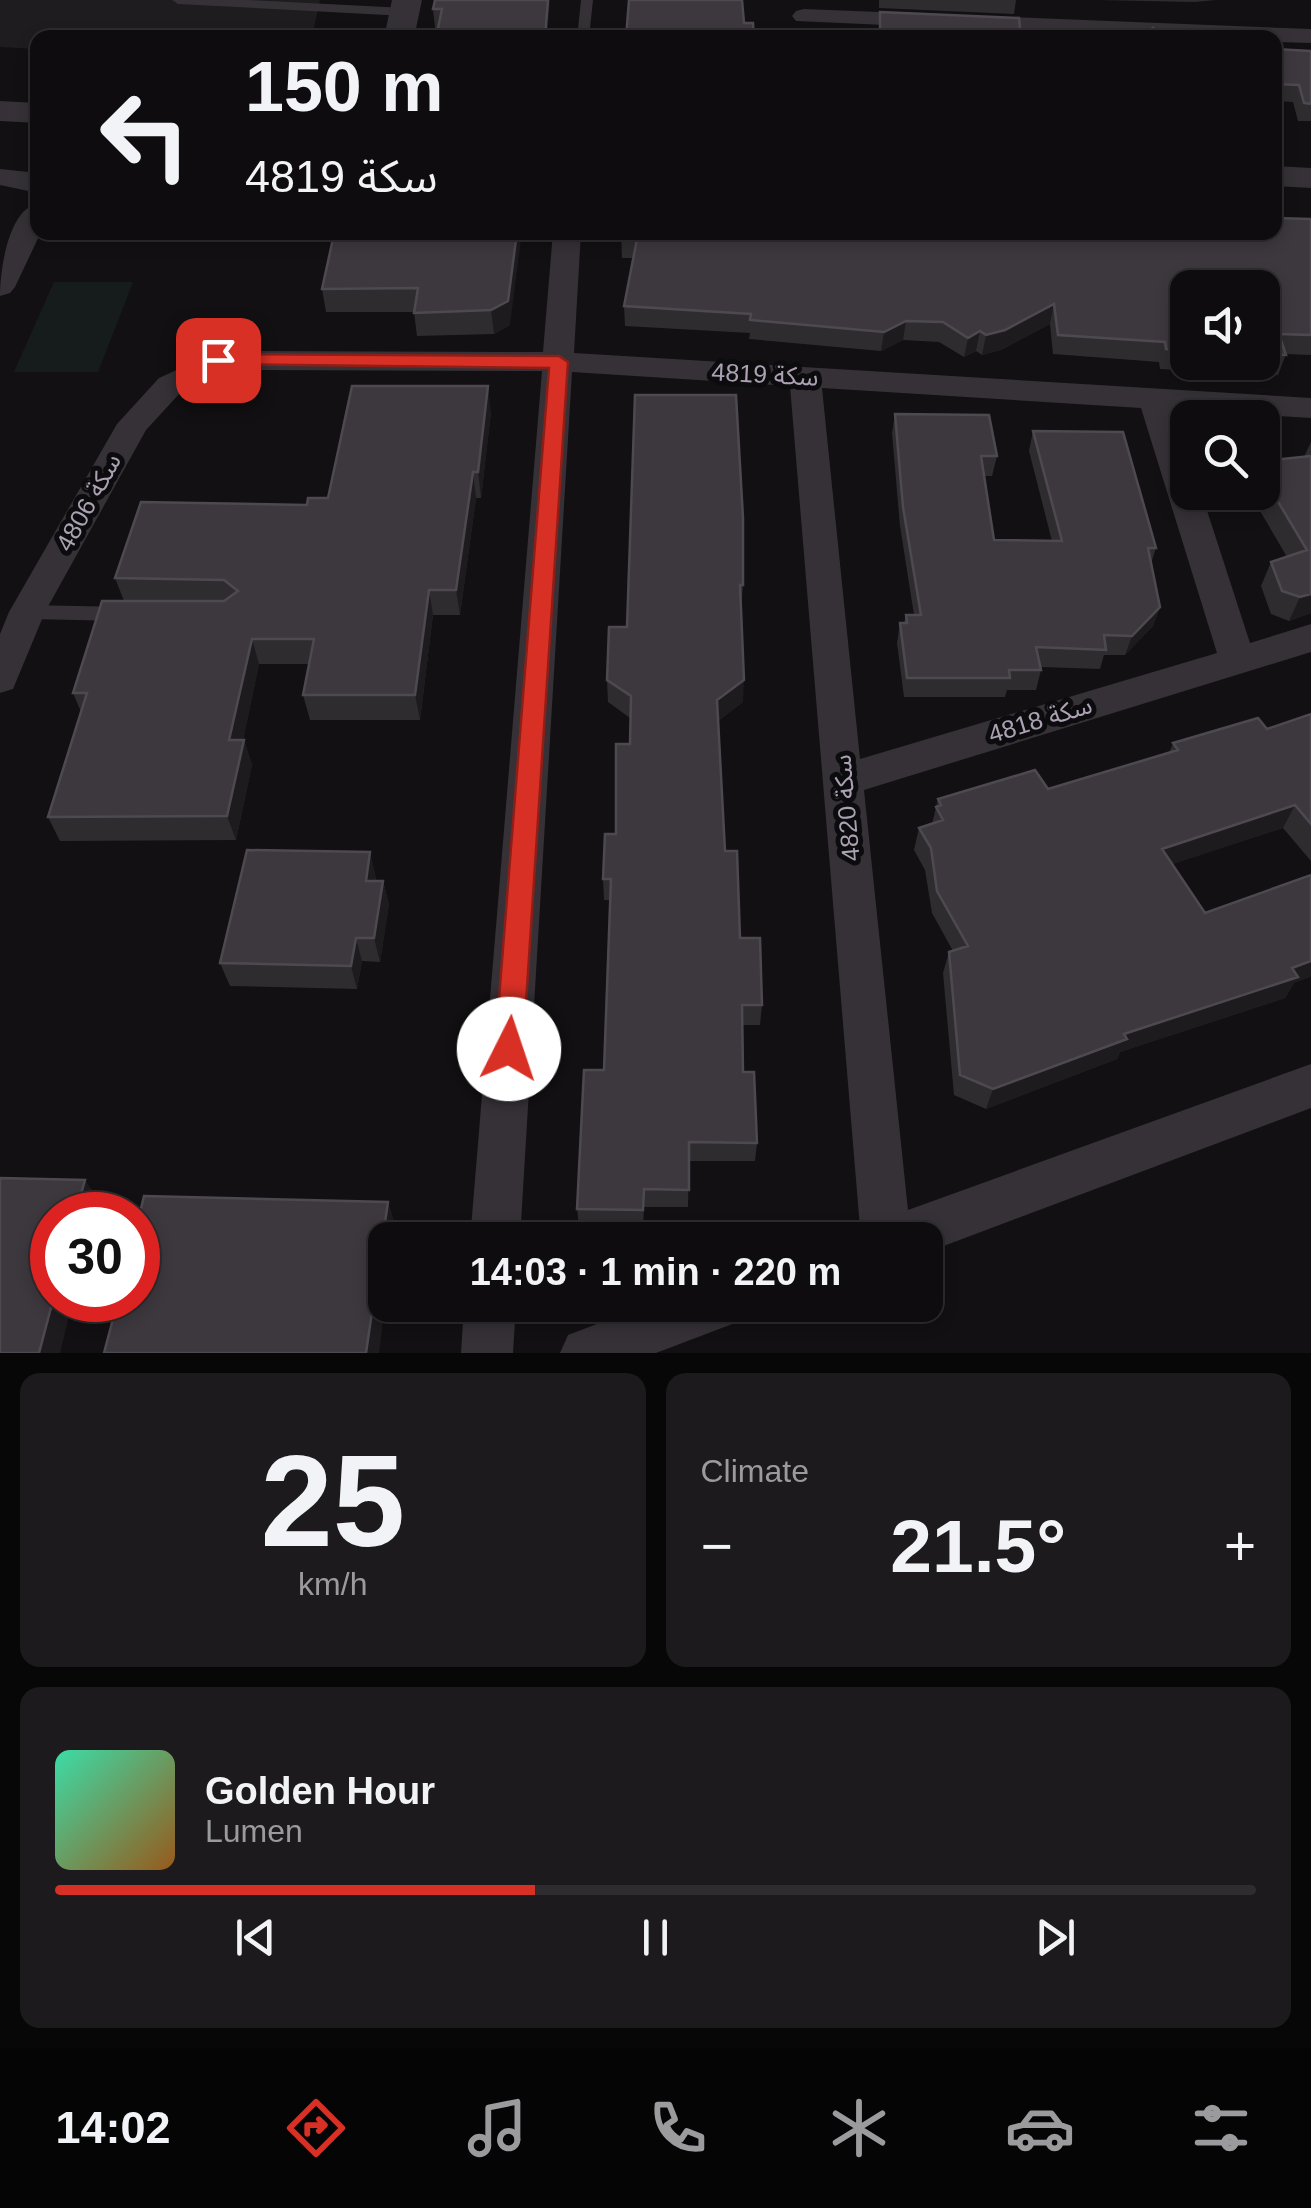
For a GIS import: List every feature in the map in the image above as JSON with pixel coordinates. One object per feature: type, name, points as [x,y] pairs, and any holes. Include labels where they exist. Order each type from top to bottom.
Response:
[{"type":"street","points":[[804,18],[1296,30]]},
{"type":"street","points":[[0,112],[30,114]]},
{"type":"street","points":[[1282,176],[1311,178]]},
{"type":"street","points":[[0,177],[30,180]]},
{"type":"street","points":[[0,286],[30,227]]},
{"type":"street","points":[[496,1222],[567,240]]},
{"type":"street","name":"سكة 4819","points":[[218,360],[559,362],[1311,408]]},
{"type":"street","name":"سكة 4806","points":[[0,680],[27,612],[133,424],[170,385],[218,360]]},
{"type":"street","name":"سكة 4820","points":[[806,376],[884,1222]]},
{"type":"street","points":[[1154,399],[1237,658]]},
{"type":"street","name":"سكة 4818","points":[[843,780],[1311,638]]},
{"type":"street","points":[[943,1222],[1311,1086]]},
{"type":"street","points":[[486,1353],[489,1322]]},
{"type":"street","points":[[586,1353],[671,1322]]},
{"type":"lane","points":[[178,0],[404,17]]},
{"type":"lane","points":[[584,30],[586,0]]},
{"type":"lane","points":[[27,612],[139,614]]},
{"type":"shaded area","points":[[0,0],[320,0],[314,30],[30,30],[30,49],[0,47]]},
{"type":"shaded area","points":[[54,282],[133,282],[98,372],[14,372]]},
{"type":"building","points":[[435,0],[548,0],[546,30],[438,30],[442,9],[433,9]]},
{"type":"building","points":[[629,0],[742,0],[744,23],[753,23],[753,30],[627,30]]},
{"type":"building","points":[[880,12],[1019,18],[1020,30],[880,30]]},
{"type":"building","points":[[1282,49],[1311,51],[1311,104],[1304,103],[1299,85],[1282,84]]},
{"type":"building","points":[[1282,218],[1311,219],[1311,335],[1280,334],[1280,270],[1170,270],[1170,349],[1166,349],[1165,342],[1058,335],[1054,304],[1005,330],[986,335],[980,331],[968,338],[943,322],[906,321],[884,332],[750,320],[751,314],[624,306],[637,240],[1282,240]]},
{"type":"building","points":[[333,240],[516,240],[508,301],[491,310],[414,313],[418,288],[322,289]]},
{"type":"building","points":[[352,386],[488,386],[478,472],[473,472],[456,590],[429,590],[415,695],[303,695],[314,639],[252,639],[229,740],[244,740],[227,816],[48,817],[87,693],[73,693],[102,601],[224,601],[238,591],[224,580],[115,578],[141,502],[307,505],[308,498],[328,498]]},
{"type":"building","points":[[635,395],[736,395],[743,518],[740,585],[744,680],[717,700],[725,851],[737,851],[740,938],[760,938],[762,1005],[742,1005],[743,1072],[754,1072],[757,1143],[689,1142],[689,1190],[644,1189],[643,1210],[577,1209],[584,1070],[604,1070],[611,879],[603,879],[605,834],[616,834],[616,744],[630,744],[631,696],[607,680],[609,627],[627,627]]},
{"type":"building","points":[[895,414],[989,415],[997,456],[981,456],[994,540],[1062,541],[1033,431],[1123,432],[1156,548],[1148,548],[1160,607],[1132,636],[1104,635],[1106,650],[1036,647],[1041,670],[1009,670],[1010,678],[907,678],[900,623],[907,623],[906,615],[921,615],[903,507]]},
{"type":"building","points":[[1311,456],[1311,594],[1300,597],[1282,591],[1271,562],[1307,550],[1280,505],[1280,459]]},
{"type":"building","points":[[1311,714],[1311,824],[1295,805],[1162,849],[1205,913],[1311,875],[1311,961],[1292,968],[1298,977],[1124,1034],[1127,1039],[993,1089],[960,1075],[949,952],[968,946],[937,891],[931,848],[919,828],[943,820],[936,807],[941,805],[938,799],[1035,770],[1048,789],[1178,750],[1173,743],[1258,718],[1267,729]]},
{"type":"building","points":[[247,850],[370,852],[366,881],[383,881],[374,938],[356,938],[351,966],[220,963]]},
{"type":"building","points":[[0,1178],[85,1180],[82,1192],[30,1192],[30,1322],[47,1322],[39,1353],[0,1353]]},
{"type":"building","points":[[160,1196],[388,1202],[385,1222],[368,1222],[371,1322],[366,1353],[104,1353],[112,1322],[160,1322]]},
{"type":"route","points":[[218,360],[559,362],[509,1049]]}]
